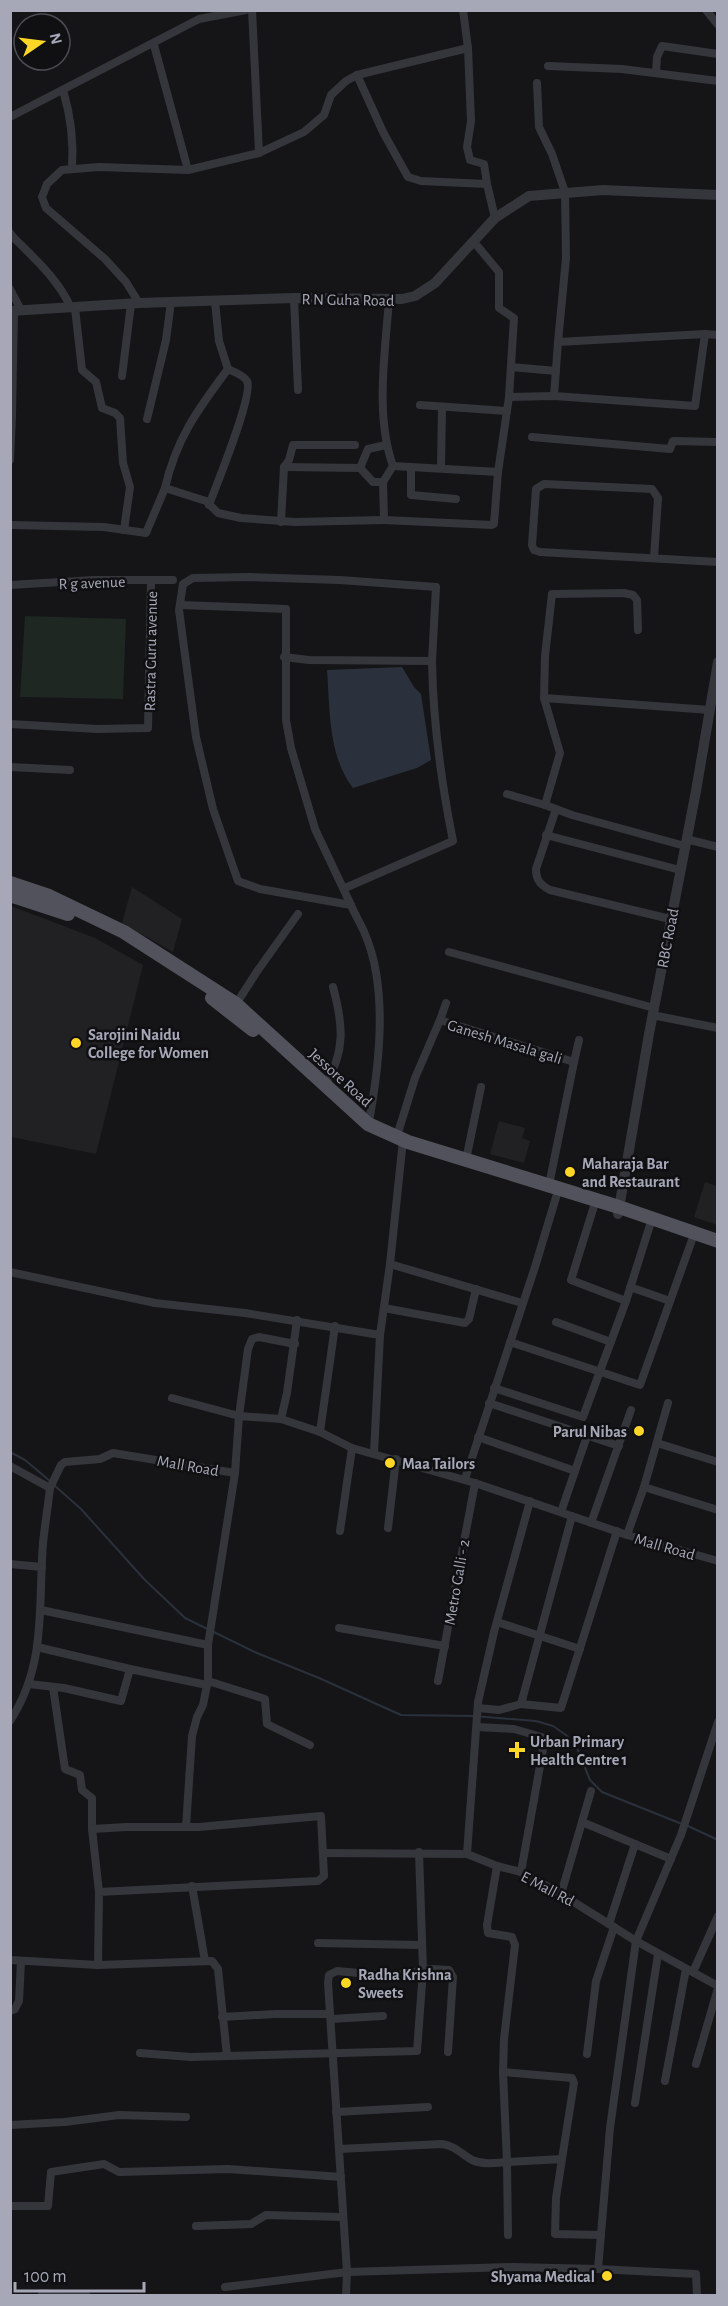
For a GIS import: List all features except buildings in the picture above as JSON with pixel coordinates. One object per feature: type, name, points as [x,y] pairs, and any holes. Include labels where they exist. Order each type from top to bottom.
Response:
[{"type":"main road","name":"Jessore Road","points":[[10,883],[124,932],[236,1004],[368,1127]]},
{"type":"main road","points":[[10,890],[65,908]]},
{"type":"main road","name":"Jessore Road","points":[[10,895],[65,908]]},
{"type":"main road","name":"Jessore Road","points":[[92,920],[207,994],[250,1028],[315,1088],[368,1127],[399,1141],[717,1241]]},
{"type":"main road","name":"Jessore Road","points":[[399,1141],[466,1160],[594,1206],[618,1211],[650,1225],[717,1248]]},
{"type":"street","points":[[10,117],[154,45],[199,19],[246,10]]},
{"type":"street","points":[[252,10],[258,153]]},
{"type":"street","points":[[463,10],[468,48],[471,121],[467,152],[470,160],[484,164],[495,218]]},
{"type":"street","points":[[706,10],[717,25]]},
{"type":"street","points":[[154,45],[188,170]]},
{"type":"street","points":[[656,73],[657,57],[662,46],[717,54]]},
{"type":"street","points":[[122,376],[135,303],[126,282],[105,259],[52,214],[42,197],[47,184],[62,170],[72,168],[188,170],[258,153],[304,132],[324,115],[331,95],[346,81],[357,75],[468,48]]},
{"type":"street","points":[[548,66],[621,69],[717,81]]},
{"type":"street","points":[[357,75],[408,177],[422,181],[487,184]]},
{"type":"street","points":[[537,83],[539,127],[552,154],[565,192],[566,258],[554,396]]},
{"type":"street","points":[[63,90],[71,118],[74,145],[72,168]]},
{"type":"street","name":"R N Guha Road","points":[[15,311],[135,303],[294,298],[389,300],[415,296],[426,290],[495,218],[529,196],[603,190],[717,195]]},
{"type":"street","points":[[10,232],[63,291],[73,308],[82,370],[96,382],[102,408],[115,413],[120,418],[123,463],[130,487],[124,530]]},
{"type":"street","points":[[165,488],[206,501],[218,513],[241,518],[281,522],[384,520],[494,524],[498,472],[509,396],[514,318],[499,308],[499,272],[474,242]]},
{"type":"street","points":[[10,289],[15,311],[10,460]]},
{"type":"street","points":[[294,298],[298,390]]},
{"type":"street","points":[[389,300],[383,417],[386,445],[393,466]]},
{"type":"street","points":[[147,419],[166,340],[171,302]]},
{"type":"street","points":[[209,505],[244,409],[248,389],[248,382],[243,377],[228,369],[219,341],[215,302]]},
{"type":"street","points":[[509,396],[554,396],[695,406],[705,334]]},
{"type":"street","points":[[558,342],[717,335]]},
{"type":"street","points":[[510,367],[556,370]]},
{"type":"street","points":[[10,525],[104,527],[146,533],[165,488],[172,458],[177,448],[198,408],[228,369]]},
{"type":"street","points":[[420,405],[507,411]]},
{"type":"street","points":[[441,468],[442,407]]},
{"type":"street","points":[[532,437],[670,448],[673,441],[717,442]]},
{"type":"street","points":[[281,522],[284,467],[289,460],[293,444],[355,445]]},
{"type":"street","points":[[360,468],[368,449],[386,445]]},
{"type":"street","points":[[393,466],[498,472]]},
{"type":"street","points":[[384,520],[383,482],[393,466]]},
{"type":"street","points":[[284,467],[360,468],[373,482],[383,482]]},
{"type":"street","points":[[411,467],[411,495],[456,499]]},
{"type":"street","points":[[654,558],[658,498],[652,489],[544,484],[536,489],[532,545],[534,550],[540,552],[717,562]]},
{"type":"street","points":[[345,888],[453,841],[440,779],[432,695],[436,587],[305,579],[193,578],[183,584],[180,605],[196,737],[213,809],[238,881],[260,889],[351,905]]},
{"type":"street","name":"R g avenue","points":[[10,585],[94,580],[173,580]]},
{"type":"street","name":"Rastra Guru avenue","points":[[10,724],[97,729],[148,728],[151,581]]},
{"type":"street","points":[[544,805],[560,753],[544,698],[545,656],[552,594],[624,593],[633,595],[637,600],[638,630]]},
{"type":"street","points":[[180,605],[286,609],[284,657],[286,720],[296,769],[315,829],[345,888],[365,935],[376,978],[380,1016],[368,1127]]},
{"type":"street","points":[[284,657],[432,661]]},
{"type":"street","name":"RBC Road","points":[[618,1211],[717,662]]},
{"type":"street","points":[[544,698],[710,710]]},
{"type":"street","points":[[10,767],[70,770]]},
{"type":"street","points":[[507,794],[686,843],[717,847]]},
{"type":"street","points":[[556,809],[536,869],[537,880],[543,886],[550,890],[670,919]]},
{"type":"street","points":[[546,835],[680,870]]},
{"type":"street","points":[[236,1004],[298,914]]},
{"type":"street","points":[[449,952],[653,1012],[717,1028]]},
{"type":"street","points":[[325,1085],[337,1064],[342,1034],[333,987]]},
{"type":"street","points":[[440,1020],[446,1003]]},
{"type":"street","name":"Ganesh Masala gali","points":[[399,1141],[415,1078],[440,1020],[574,1062],[553,1190],[522,1303],[465,1479]]},
{"type":"street","points":[[574,1062],[579,1040]]},
{"type":"street","points":[[466,1160],[482,1087]]},
{"type":"street","points":[[374,1453],[380,1335],[390,1264],[399,1141]]},
{"type":"street","points":[[594,1206],[571,1280],[626,1301]]},
{"type":"street","points":[[494,1388],[583,1417],[598,1371],[626,1301],[650,1225]]},
{"type":"street","points":[[510,1342],[640,1385],[692,1240]]},
{"type":"street","points":[[390,1264],[522,1303]]},
{"type":"street","points":[[10,1272],[155,1303],[297,1320],[380,1335]]},
{"type":"street","points":[[630,1287],[670,1301]]},
{"type":"street","points":[[384,1308],[465,1323],[469,1319],[476,1289]]},
{"type":"street","points":[[281,1419],[295,1344],[297,1320]]},
{"type":"street","points":[[556,1322],[611,1342]]},
{"type":"street","points":[[320,1432],[335,1326]]},
{"type":"street","points":[[171,1398],[239,1416],[248,1349],[252,1339],[259,1337],[295,1344]]},
{"type":"street","points":[[489,1403],[619,1446]]},
{"type":"street","points":[[627,1535],[644,1487],[668,1403]]},
{"type":"street","points":[[591,1523],[631,1410]]},
{"type":"street","name":"Mall Road","points":[[51,1487],[61,1465],[69,1460],[91,1460],[113,1453],[235,1473],[239,1416],[281,1419],[320,1432],[352,1448],[475,1482],[617,1532],[717,1561]]},
{"type":"street","points":[[561,1512],[587,1436]]},
{"type":"street","points":[[478,1437],[575,1471]]},
{"type":"street","points":[[657,1443],[717,1462]]},
{"type":"street","points":[[340,1531],[352,1448]]},
{"type":"street","points":[[388,1528],[396,1459]]},
{"type":"street","points":[[10,1466],[51,1487],[43,1543],[41,1610],[36,1659],[29,1684],[10,1720]]},
{"type":"street","points":[[186,1827],[192,1736],[203,1705],[207,1683],[208,1640],[235,1473]]},
{"type":"street","name":"Metro Galli - 2","points":[[438,1681],[475,1482]]},
{"type":"street","points":[[644,1487],[717,1510]]},
{"type":"street","points":[[467,1854],[478,1705],[497,1622],[530,1501]]},
{"type":"street","points":[[521,1704],[572,1516]]},
{"type":"street","points":[[478,1705],[499,1710],[521,1704],[561,1708],[617,1532]]},
{"type":"street","points":[[10,1564],[42,1568]]},
{"type":"street","points":[[41,1610],[208,1640]]},
{"type":"street","points":[[497,1622],[580,1649]]},
{"type":"street","points":[[339,1628],[445,1646]]},
{"type":"street","points":[[37,1647],[130,1669],[207,1683],[266,1700],[267,1724],[310,1745]]},
{"type":"street","points":[[29,1684],[121,1701],[130,1669]]},
{"type":"street","points":[[53,1687],[65,1768],[80,1775],[82,1790],[92,1797],[92,1829],[99,1892],[98,1965]]},
{"type":"street","points":[[598,2269],[610,2128],[636,1941],[681,1835],[717,1722]]},
{"type":"street","points":[[477,1727],[514,1729],[545,1738],[521,1872]]},
{"type":"street","points":[[561,1894],[591,1791]]},
{"type":"street","points":[[92,1829],[186,1827],[321,1816],[324,1876],[318,1881],[99,1892]]},
{"type":"street","points":[[582,1822],[671,1859]]},
{"type":"street","points":[[586,2054],[596,1981],[635,1844]]},
{"type":"street","points":[[140,2053],[191,2057],[417,2051],[423,1970],[420,1945],[419,1852]]},
{"type":"street","name":"E Mall Rd","points":[[323,1853],[467,1854],[497,1866],[521,1872],[717,1987]]},
{"type":"street","points":[[497,1866],[487,1925],[488,1933],[512,1936],[515,1945],[504,2039],[503,2072],[508,2235]]},
{"type":"street","points":[[192,1886],[205,1961]]},
{"type":"street","points":[[665,2081],[689,1970],[717,1916]]},
{"type":"street","points":[[318,1943],[420,1945]]},
{"type":"street","points":[[635,2103],[658,1954]]},
{"type":"street","points":[[10,1960],[98,1965],[212,1961],[216,1965],[227,2056]]},
{"type":"street","points":[[10,2011],[15,2009],[19,2001],[21,1961]]},
{"type":"street","points":[[346,2295],[347,2272],[329,1975],[337,1971],[392,1976],[423,1970],[449,1970],[452,1972],[448,2052]]},
{"type":"street","points":[[696,2064],[717,1987]]},
{"type":"street","points":[[222,2017],[275,2014],[383,2016]]},
{"type":"street","points":[[503,2072],[572,2078],[574,2083],[555,2198],[555,2234],[601,2235]]},
{"type":"street","points":[[336,2112],[428,2108]]},
{"type":"street","points":[[10,2126],[118,2115],[186,2117]]},
{"type":"street","points":[[339,2149],[442,2144],[452,2145],[470,2159],[479,2162],[562,2159]]},
{"type":"street","points":[[10,2206],[48,2206],[51,2172],[104,2164],[119,2172],[228,2169],[341,2177]]},
{"type":"street","points":[[196,2226],[251,2224],[266,2215],[342,2217]]},
{"type":"street","points":[[225,2288],[347,2272],[508,2267],[696,2274],[697,2295]]},
{"type":"street","points":[[42,2295],[42,2293],[87,2295]]},
{"type":"shaded area","points":[[25,616],[126,619],[123,699],[20,697]]},
{"type":"shaded area","points":[[402,667],[421,694],[431,760],[417,768],[353,788],[345,775],[335,747],[327,670]]},
{"type":"shaded area","points":[[132,887],[182,919],[173,952],[122,923]]},
{"type":"shaded area","name":"Sarojini Naidu College for Women","points":[[11,906],[95,938],[143,965],[96,1154],[11,1137]]},
{"type":"shaded area","points":[[499,1121],[525,1128],[522,1138],[530,1141],[524,1163],[490,1154]]},
{"type":"shaded area","points":[[705,1182],[717,1186],[717,1225],[694,1217]]},
{"type":"waterway","points":[[10,1452],[25,1460],[50,1481]]},
{"type":"waterway","points":[[54,1485],[81,1509],[144,1579],[185,1618],[257,1653],[401,1715],[474,1716],[536,1721],[553,1726],[566,1735],[577,1748],[590,1780],[602,1792],[682,1824]]},
{"type":"waterway","points":[[688,1826],[718,1840]]},
{"type":"place","name":"Sarojini Naidu College for Women","points":[[76,1043]]},
{"type":"place","name":"Maharaja Bar and Restaurant","points":[[570,1172]]},
{"type":"place","name":"Parul Nibas","points":[[639,1431]]},
{"type":"place","name":"Maa Tailors","points":[[390,1463]]},
{"type":"place","name":"Urban Primary Health Centre 1","points":[[517,1750]]},
{"type":"place","name":"Radha Krishna Sweets","points":[[346,1983]]},
{"type":"place","name":"Shyama Medical","points":[[607,2276]]}]
